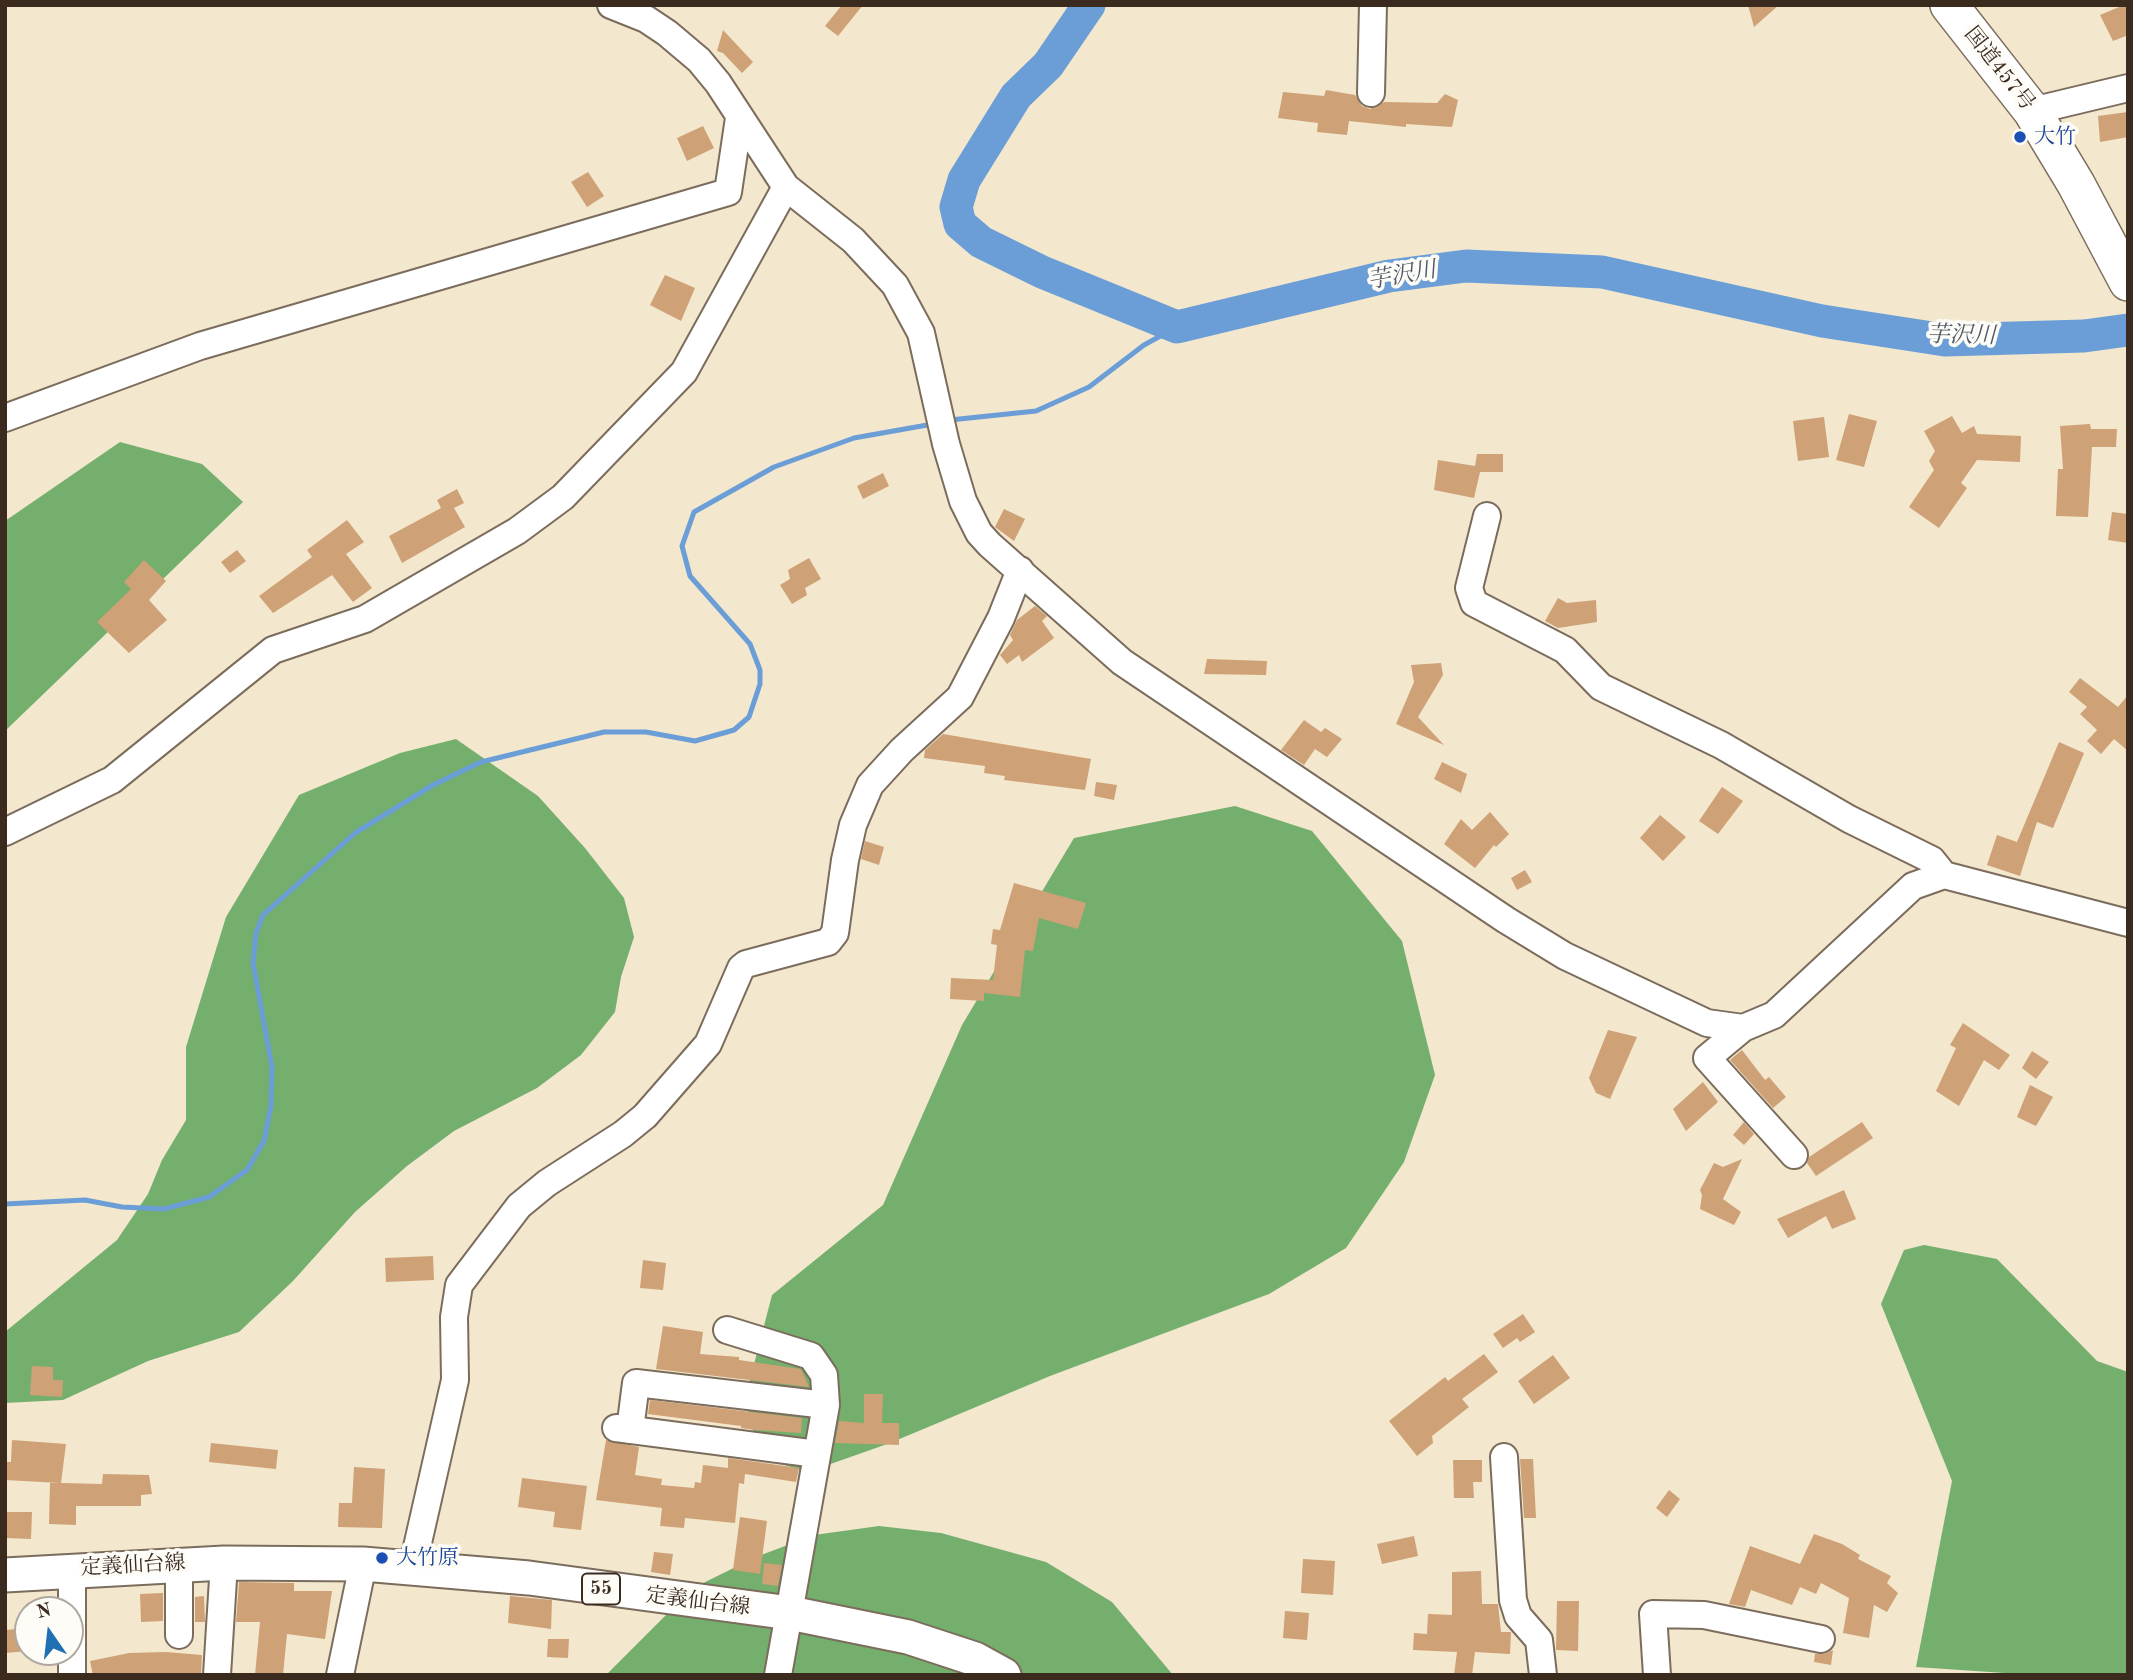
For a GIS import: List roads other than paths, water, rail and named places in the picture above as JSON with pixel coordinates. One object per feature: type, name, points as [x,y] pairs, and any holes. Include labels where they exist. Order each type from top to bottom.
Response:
[{"type":"highway","name":"国道457号","points":[[1949,5],[2032,111],[2122,268]]},
{"type":"main road","name":"定義仙台線","points":[[5,1574],[179,1564],[363,1564],[529,1578],[790,1613],[908,1637],[975,1660],[1004,1675]]},
{"type":"street","points":[[611,5],[646,19],[685,46],[718,83],[786,187],[853,240],[895,285],[921,332],[946,444],[963,501],[979,533],[1122,662],[1506,920],[1565,956],[1707,1023],[1743,1027]]},
{"type":"street","points":[[1371,93],[1373,5]]},
{"type":"street","points":[[2032,111],[2128,88]]},
{"type":"street","points":[[5,418],[200,346],[728,192],[739,118]]},
{"type":"street","points":[[5,832],[111,780],[273,650],[365,619],[517,531],[563,497],[684,372],[786,187]]},
{"type":"street","points":[[1487,516],[1469,588],[1474,603],[1565,650],[1601,687],[1721,745],[1849,819],[1932,860],[1944,875]]},
{"type":"street","points":[[412,1569],[455,1380],[454,1317],[458,1285],[519,1206],[547,1183],[623,1134],[654,1106],[708,1044],[741,968],[746,964],[828,942],[835,933],[845,860],[853,825],[870,785],[902,750],[960,697],[1001,618],[1020,570]]},
{"type":"street","points":[[1794,1155],[1707,1058],[1743,1027],[1774,1015],[1913,886],[1944,875],[2128,923]]},
{"type":"street","points":[[727,1331],[811,1356],[824,1375],[826,1405],[778,1675]]},
{"type":"street","points":[[817,1454],[623,1429],[636,1383],[826,1405]]},
{"type":"street","points":[[1504,1457],[1513,1600],[1518,1616],[1539,1640],[1542,1675]]},
{"type":"street","points":[[217,1675],[224,1563]]},
{"type":"street","points":[[179,1564],[179,1635]]},
{"type":"street","points":[[340,1675],[363,1564]]},
{"type":"street","points":[[72,1569],[72,1675]]},
{"type":"street","points":[[1657,1675],[1653,1614],[1704,1615],[1821,1639]]},
{"type":"waterway","name":"芋沢川","points":[[1089,5],[1048,65],[1016,96],[964,180],[956,207],[960,224],[981,242],[1042,272],[1177,327],[1389,276],[1466,266],[1602,272],[1822,321],[1945,340],[2084,336],[2128,330]]},
{"type":"waterway","points":[[950,420],[1036,411],[1089,387],[1144,345],[1177,327]]},
{"type":"waterway","points":[[5,1204],[85,1200],[122,1207],[164,1209],[209,1197],[247,1170],[264,1141],[271,1106],[272,1067],[253,963],[256,933],[263,915],[355,833],[433,785],[481,762],[604,732],[646,732],[695,741],[734,730],[749,717],[760,684],[760,670],[750,644],[690,576],[682,546],[694,512],[774,467],[854,438],[933,424]]},
{"type":"place","name":"大竹","points":[[2020,137]]},
{"type":"place","name":"大竹原","points":[[382,1558]]}]
